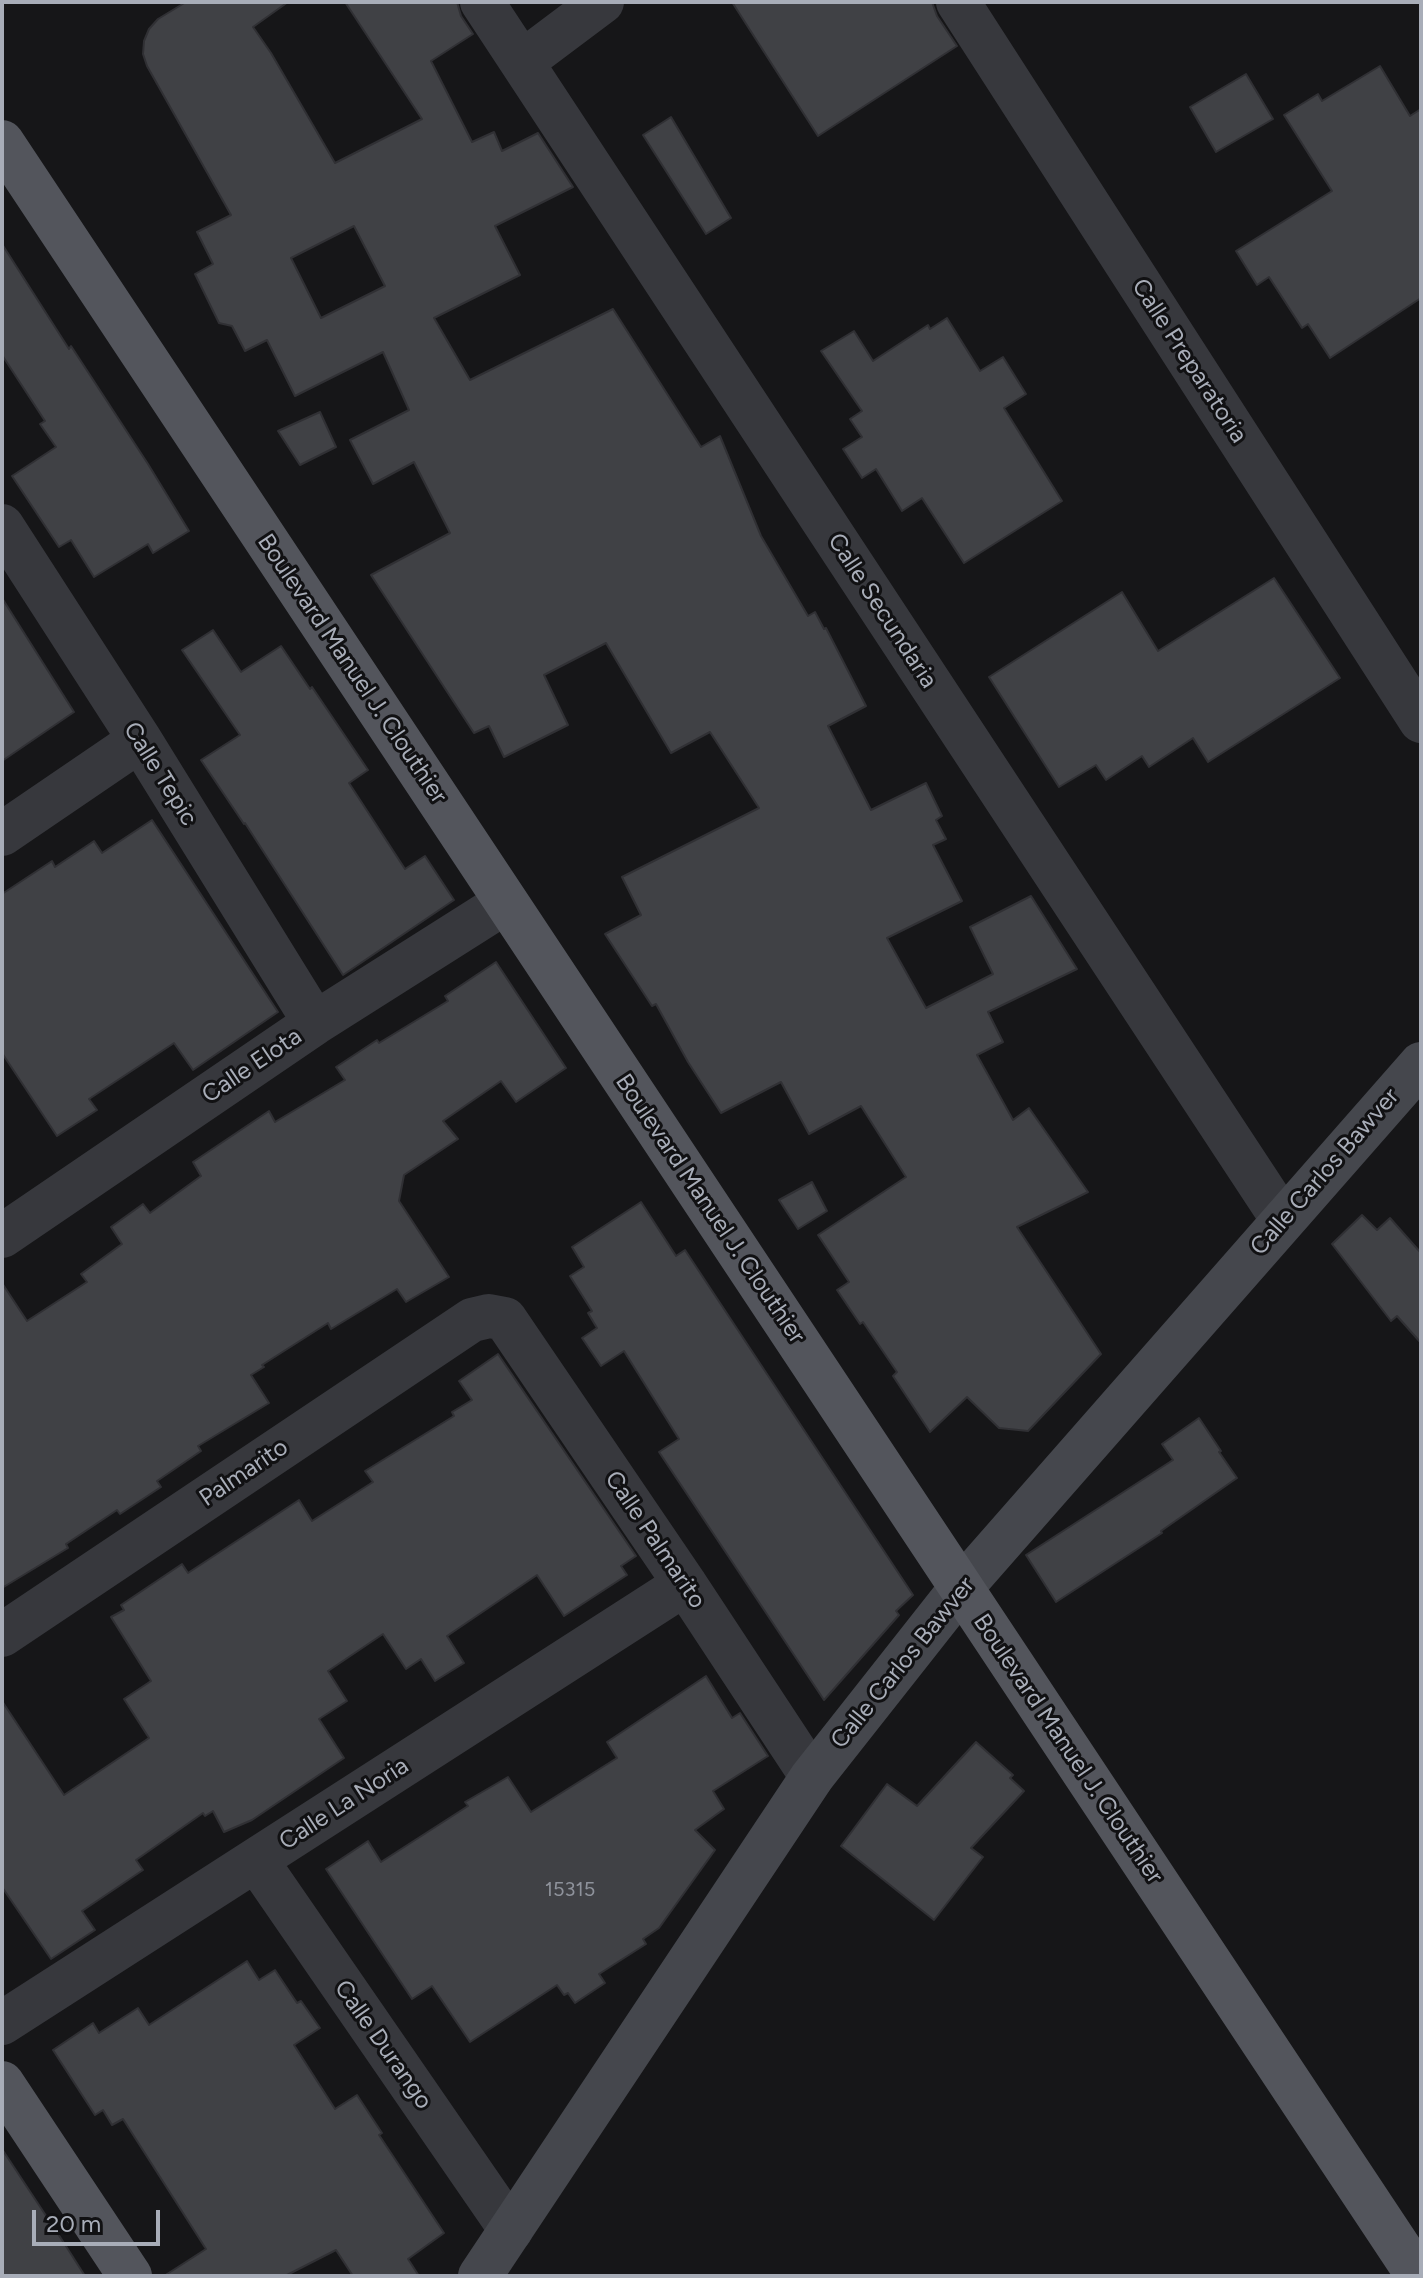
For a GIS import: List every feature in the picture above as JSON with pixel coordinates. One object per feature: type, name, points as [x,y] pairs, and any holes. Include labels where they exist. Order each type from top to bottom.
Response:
[{"type":"main road","name":"Boulevard Manuel J. Clouthier","points":[[2,142],[1418,2276]]},
{"type":"main road","name":"Calle Carlos Bawver","points":[[480,2276],[812,1777],[961,1588],[1421,1064]]},
{"type":"main road","points":[[2,2083],[130,2276]]},
{"type":"street","name":"Calle Secundaria","points":[[482,2],[1283,1220]]},
{"type":"street","points":[[522,62],[602,2]]},
{"type":"street","name":"Calle Preparatoria","points":[[958,2],[1421,721]]},
{"type":"street","name":"Calle Tepic","points":[[2,526],[140,740],[315,1023]]},
{"type":"street","points":[[2,834],[140,740]]},
{"type":"street","name":"Calle Elota","points":[[2,1236],[315,1023],[506,902]]},
{"type":"street","name":"Calle Palmarito","points":[[489,1316],[505,1319],[812,1777]]},
{"type":"street","name":"Palmarito","points":[[2,1635],[472,1320],[489,1316]]},
{"type":"street","name":"Calle La Noria","points":[[2,2023],[685,1584]]},
{"type":"street","name":"Calle Durango","points":[[256,1860],[511,2230]]},
{"type":"building","points":[[186,2],[288,2],[253,27],[335,163],[422,119],[345,2],[457,2],[461,16],[473,34],[431,61],[472,142],[494,132],[502,151],[538,133],[573,187],[495,226],[520,275],[434,318],[470,380],[613,309],[701,447],[720,436],[761,536],[808,616],[815,612],[826,628],[866,706],[828,726],[871,810],[926,783],[942,816],[936,820],[946,839],[933,845],[962,901],[887,938],[926,1008],[993,974],[970,927],[1031,896],[1077,969],[988,1012],[1003,1042],[977,1055],[1013,1120],[1029,1108],[1088,1192],[1017,1227],[1101,1354],[1028,1431],[999,1428],[967,1397],[930,1432],[893,1376],[897,1372],[837,1290],[849,1282],[818,1235],[906,1177],[861,1106],[809,1134],[781,1082],[721,1113],[656,1004],[652,1006],[605,934],[641,915],[622,877],[759,808],[710,732],[671,753],[606,643],[544,675],[568,725],[504,757],[489,726],[474,733],[371,575],[450,533],[414,462],[373,484],[350,440],[409,410],[383,352],[295,396],[267,340],[245,351],[232,326],[219,323],[195,274],[213,264],[197,232],[231,215],[147,66],[143,54],[144,41],[158,19]],"holes":[[[354,226],[385,286],[321,318],[291,258]]]},
{"type":"building","points":[[732,2],[932,2],[937,16],[957,46],[818,136]]},
{"type":"building","points":[[1380,66],[1410,116],[1421,109],[1421,298],[1330,358],[1308,324],[1302,328],[1269,277],[1257,285],[1236,251],[1332,191],[1284,115],[1318,94],[1322,101]]},
{"type":"building","points":[[1246,74],[1273,119],[1216,152],[1190,107]]},
{"type":"building","points":[[671,117],[731,218],[706,234],[643,135]]},
{"type":"building","points":[[2,244],[189,531],[153,553],[148,544],[94,577],[71,540],[59,547],[12,476],[56,447],[40,424],[45,421],[2,355]]},
{"type":"building","points":[[947,318],[980,371],[1003,357],[1026,394],[1004,408],[1062,501],[964,563],[922,498],[902,511],[876,469],[862,478],[843,449],[862,437],[850,419],[862,411],[821,351],[854,331],[873,361],[928,325],[930,329]]},
{"type":"building","points":[[320,412],[336,447],[300,465],[278,431]]},
{"type":"building","points":[[1274,578],[1340,678],[1208,762],[1193,738],[1149,767],[1142,756],[1106,780],[1096,765],[1059,787],[989,677],[1122,592],[1158,651]]},
{"type":"building","points":[[2,598],[74,712],[2,761]]},
{"type":"building","points":[[213,630],[241,672],[281,646],[368,770],[349,783],[405,869],[425,856],[454,900],[343,975],[201,760],[240,735],[182,650]]},
{"type":"building","points":[[152,820],[278,1012],[193,1070],[174,1043],[89,1099],[97,1110],[57,1136],[2,1053],[2,894],[52,861],[55,867],[94,841],[102,853]]},
{"type":"building","points":[[496,962],[566,1068],[516,1102],[501,1081],[443,1121],[458,1139],[404,1175],[399,1201],[449,1277],[406,1302],[397,1289],[331,1329],[328,1323],[262,1365],[264,1367],[251,1375],[269,1403],[198,1446],[201,1451],[157,1481],[161,1487],[120,1514],[117,1510],[66,1544],[68,1548],[2,1588],[2,1283],[27,1321],[87,1282],[81,1274],[122,1244],[111,1227],[143,1204],[150,1213],[201,1176],[193,1162],[269,1111],[275,1122],[345,1080],[336,1067],[377,1040],[379,1043],[448,1001],[445,996]]},
{"type":"building","points":[[812,1182],[827,1211],[798,1229],[779,1200]]},
{"type":"building","points":[[641,1202],[676,1256],[685,1250],[913,1595],[896,1611],[899,1615],[824,1700],[659,1452],[679,1439],[624,1351],[601,1366],[582,1338],[597,1328],[588,1313],[592,1311],[570,1276],[584,1267],[572,1247]]},
{"type":"building","points":[[1362,1215],[1377,1230],[1390,1218],[1421,1253],[1421,1343],[1397,1316],[1391,1321],[1332,1244]]},
{"type":"building","points":[[498,1354],[636,1556],[621,1566],[627,1575],[564,1616],[537,1575],[447,1636],[464,1663],[435,1681],[421,1659],[406,1669],[383,1634],[328,1671],[347,1701],[319,1719],[344,1758],[252,1820],[224,1832],[213,1811],[205,1816],[203,1813],[136,1860],[143,1870],[82,1911],[95,1930],[51,1959],[2,1887],[2,1701],[64,1795],[149,1738],[124,1699],[151,1681],[111,1617],[124,1610],[121,1605],[182,1564],[188,1573],[299,1500],[312,1521],[373,1482],[365,1471],[454,1416],[452,1412],[472,1400],[459,1381]]},
{"type":"building","points":[[1199,1418],[1237,1478],[1162,1533],[1056,1602],[1026,1555],[1173,1460],[1162,1444]]},
{"type":"building","points":[[706,1676],[732,1718],[740,1713],[768,1756],[713,1791],[724,1809],[695,1830],[715,1850],[659,1928],[643,1939],[646,1944],[599,1974],[605,1983],[575,2003],[557,1985],[470,2042],[432,1986],[412,1999],[326,1869],[368,1841],[381,1862],[468,1806],[465,1802],[508,1777],[531,1812],[617,1758],[607,1742]]},
{"type":"building","points":[[976,1742],[1013,1775],[1010,1778],[1024,1791],[971,1848],[983,1857],[934,1920],[841,1846],[887,1784],[917,1806]]},
{"type":"building","points":[[247,1961],[259,1980],[275,1970],[297,2003],[301,2001],[320,2028],[294,2045],[335,2109],[357,2095],[382,2133],[379,2135],[444,2233],[408,2259],[419,2276],[353,2276],[336,2250],[285,2276],[164,2276],[206,2249],[123,2119],[112,2125],[103,2110],[95,2115],[53,2050],[93,2023],[99,2033],[138,2008],[149,2025]]},
{"type":"building","points":[[2,2149],[64,2243],[85,2276],[2,2276]]}]
